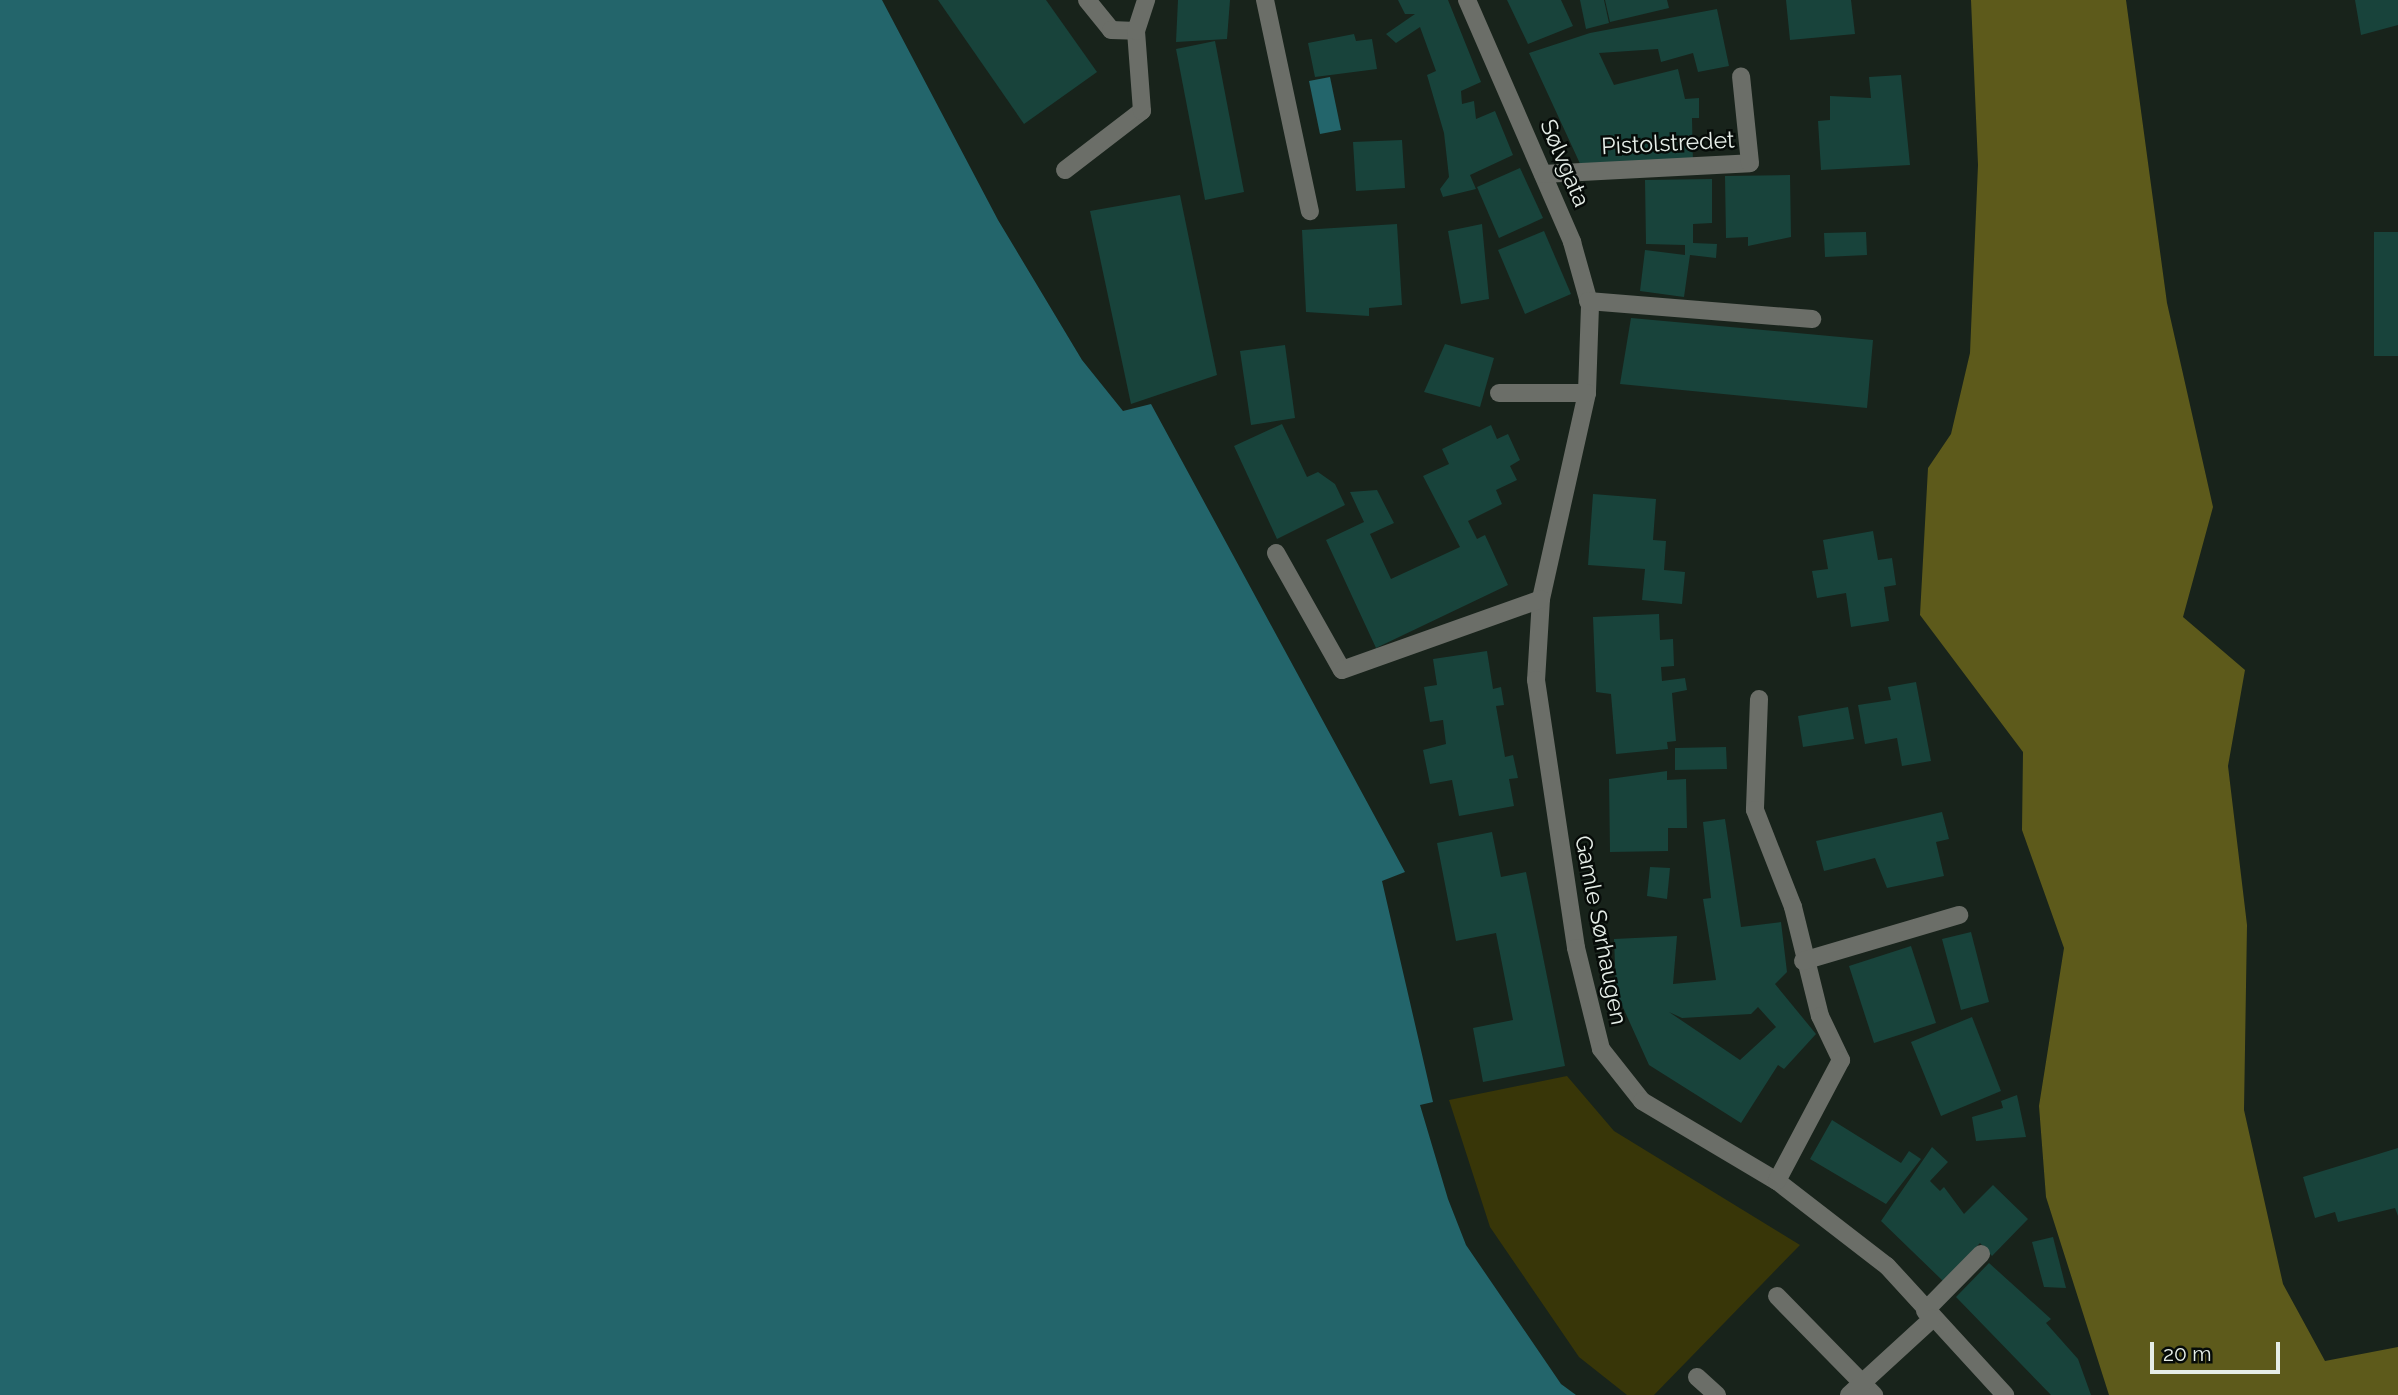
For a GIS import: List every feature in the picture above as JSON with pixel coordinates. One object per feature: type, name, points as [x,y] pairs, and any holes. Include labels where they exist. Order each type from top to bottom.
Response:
[{"type":"street","points":[[1087,0],[1111,30],[1136,31]]},
{"type":"street","points":[[1065,170],[1142,111],[1136,31],[1146,0]]},
{"type":"street","points":[[1265,0],[1310,211]]},
{"type":"street","name":"Sølvgata","points":[[1467,0],[1543,174],[1588,301],[1589,352]]},
{"type":"street","name":"Pistolstredet","points":[[1543,174],[1751,163],[1741,76]]},
{"type":"street","points":[[1588,301],[1812,319]]},
{"type":"street","name":"Gamle Sørhaugen","points":[[1589,352],[1587,393],[1541,599],[1536,680],[1545,766],[1601,1049],[1642,1101],[1777,1181],[1886,1266],[1928,1315],[2005,1395]]},
{"type":"street","points":[[1499,393],[1587,393]]},
{"type":"street","points":[[1276,553],[1342,670],[1541,599]]},
{"type":"street","points":[[1759,699],[1755,810],[1793,907],[1803,961],[1841,1060],[1777,1181]]},
{"type":"street","points":[[1803,961],[1959,915]]},
{"type":"street","points":[[1777,1296],[1862,1391],[1981,1254]]},
{"type":"street","points":[[1698,1377],[1717,1395]]},
{"type":"shaded area","points":[[1971,0],[2126,0],[2167,303],[2213,507],[2183,617],[2245,670],[2228,766],[2247,925],[2244,1110],[2283,1284],[2325,1361],[2398,1347],[2398,1395],[2109,1395],[2046,1197],[2039,1106],[2064,948],[2022,830],[2023,752],[1920,615],[1928,468],[1951,434],[1970,353],[1978,165]]},
{"type":"shaded area","points":[[1567,1076],[1614,1131],[1800,1245],[1654,1395],[1627,1395],[1579,1357],[1490,1227],[1449,1100]]},
{"type":"water","points":[[0,0],[882,0],[998,220],[1082,360],[1123,411],[1151,404],[1405,872],[1382,881],[1433,1102],[1420,1105],[1448,1199],[1466,1245],[1561,1384],[1576,1395],[0,1395]]},
{"type":"water","points":[[1330,77],[1341,130],[1320,134],[1309,81]]},
{"type":"building","points":[[938,0],[1046,0],[1097,72],[1024,124]]},
{"type":"building","points":[[1178,0],[1230,0],[1227,39],[1176,42]]},
{"type":"building","points":[[1398,0],[1448,0],[1481,82],[1461,91],[1462,104],[1474,101],[1476,119],[1495,111],[1513,155],[1470,175],[1476,189],[1443,197],[1440,189],[1449,177],[1444,133],[1427,75],[1436,71],[1420,27],[1396,43],[1386,34],[1415,14],[1405,14]]},
{"type":"building","points":[[1507,0],[1561,0],[1573,26],[1528,44]]},
{"type":"building","points":[[1580,0],[1604,0],[1609,23],[1586,29]]},
{"type":"building","points":[[1605,0],[1667,0],[1669,8],[1610,22]]},
{"type":"building","points":[[1786,0],[1851,0],[1855,34],[1790,40]]},
{"type":"building","points":[[2355,0],[2398,0],[2398,25],[2361,35]]},
{"type":"building","points":[[1717,9],[1729,66],[1698,72],[1693,53],[1661,62],[1658,49],[1599,53],[1614,85],[1678,69],[1685,99],[1699,98],[1699,118],[1692,118],[1693,164],[1582,168],[1529,53],[1590,33]]},
{"type":"building","points":[[1354,34],[1356,41],[1372,39],[1377,69],[1315,77],[1308,43]]},
{"type":"building","points":[[1215,41],[1244,192],[1205,200],[1176,49]]},
{"type":"building","points":[[1901,75],[1910,165],[1821,170],[1818,121],[1830,120],[1830,96],[1871,98],[1869,77]]},
{"type":"building","points":[[1402,140],[1405,188],[1356,191],[1353,142]]},
{"type":"building","points":[[1520,168],[1543,218],[1499,238],[1477,187]]},
{"type":"building","points":[[1790,175],[1791,237],[1748,246],[1748,237],[1726,238],[1725,176]]},
{"type":"building","points":[[1712,179],[1712,223],[1693,224],[1693,243],[1717,244],[1716,258],[1690,255],[1684,297],[1640,291],[1645,250],[1685,255],[1685,245],[1646,244],[1645,180]]},
{"type":"building","points":[[1180,195],[1217,375],[1131,404],[1090,211]]},
{"type":"building","points":[[1397,224],[1402,305],[1369,308],[1369,316],[1306,312],[1302,230]]},
{"type":"building","points":[[1482,224],[1489,299],[1461,304],[1448,231]]},
{"type":"building","points":[[1544,231],[1571,294],[1525,314],[1498,250]]},
{"type":"building","points":[[1866,232],[1867,255],[1825,257],[1824,233]]},
{"type":"building","points":[[2374,232],[2398,232],[2398,356],[2374,356]]},
{"type":"building","points":[[1631,318],[1873,340],[1867,408],[1620,384]]},
{"type":"building","points":[[1445,344],[1494,358],[1480,407],[1424,392]]},
{"type":"building","points":[[1285,345],[1295,418],[1251,425],[1240,351]]},
{"type":"building","points":[[1282,424],[1307,477],[1318,472],[1335,484],[1345,505],[1277,539],[1234,446]]},
{"type":"building","points":[[1491,425],[1497,439],[1508,434],[1520,460],[1510,466],[1517,480],[1496,490],[1502,504],[1468,521],[1477,539],[1485,535],[1508,585],[1376,648],[1326,540],[1364,522],[1350,492],[1377,490],[1394,523],[1370,534],[1391,579],[1460,547],[1423,476],[1449,464],[1442,449]]},
{"type":"building","points":[[1593,494],[1656,499],[1653,540],[1666,541],[1664,570],[1685,572],[1682,604],[1642,600],[1645,569],[1588,565]]},
{"type":"building","points":[[1873,531],[1878,560],[1892,558],[1896,585],[1884,587],[1889,621],[1851,627],[1846,593],[1817,598],[1812,571],[1828,569],[1823,540]]},
{"type":"building","points":[[1659,614],[1660,640],[1673,639],[1674,666],[1661,667],[1662,681],[1685,678],[1687,690],[1672,693],[1676,741],[1667,742],[1668,749],[1616,754],[1611,694],[1596,692],[1593,617]]},
{"type":"building","points":[[1487,651],[1493,689],[1501,687],[1504,705],[1496,706],[1505,757],[1513,755],[1518,778],[1509,779],[1514,806],[1459,816],[1452,780],[1430,784],[1423,750],[1446,744],[1443,720],[1430,722],[1424,687],[1437,685],[1433,659]]},
{"type":"building","points":[[1916,682],[1931,761],[1902,766],[1897,738],[1865,744],[1858,705],[1891,700],[1888,687]]},
{"type":"building","points":[[1848,707],[1854,739],[1803,747],[1798,716]]},
{"type":"building","points":[[1726,747],[1727,769],[1675,770],[1675,748]]},
{"type":"building","points":[[1667,771],[1667,780],[1686,779],[1687,828],[1668,828],[1668,851],[1610,852],[1609,779]]},
{"type":"building","points":[[1942,812],[1949,839],[1936,842],[1944,876],[1887,888],[1875,858],[1824,871],[1816,841]]},
{"type":"building","points":[[1725,819],[1741,927],[1781,922],[1787,972],[1775,984],[1816,1034],[1784,1069],[1778,1065],[1741,1123],[1649,1065],[1616,992],[1614,939],[1677,936],[1673,984],[1716,980],[1703,899],[1711,898],[1703,822]],"holes":[[[1758,1007],[1776,1027],[1740,1060],[1669,1012],[1682,1018],[1751,1014]]]},
{"type":"building","points":[[1492,832],[1501,877],[1526,872],[1565,1066],[1483,1082],[1473,1028],[1513,1020],[1496,933],[1456,941],[1437,843]]},
{"type":"building","points":[[1650,867],[1670,868],[1667,899],[1647,896]]},
{"type":"building","points":[[1971,932],[1989,1002],[1961,1010],[1942,939]]},
{"type":"building","points":[[1911,946],[1936,1023],[1874,1043],[1849,966]]},
{"type":"building","points":[[1972,1017],[2001,1091],[1941,1116],[1911,1042]]},
{"type":"building","points":[[2017,1095],[2026,1137],[1976,1141],[1972,1117],[2003,1108],[2001,1101]]},
{"type":"building","points":[[1832,1120],[1901,1163],[1909,1151],[1921,1159],[1886,1204],[1810,1159]]},
{"type":"building","points":[[1932,1147],[1948,1162],[1930,1181],[1940,1191],[1944,1187],[1964,1214],[1993,1185],[2028,1219],[1992,1256],[1980,1243],[1943,1281],[1881,1221]]},
{"type":"building","points":[[2398,1148],[2398,1216],[2395,1208],[2338,1222],[2335,1212],[2315,1218],[2303,1177]]},
{"type":"building","points":[[2053,1237],[2066,1288],[2044,1287],[2032,1242]]},
{"type":"building","points":[[1989,1263],[2051,1319],[2046,1323],[2078,1359],[2091,1395],[2051,1395],[1956,1297]]}]
